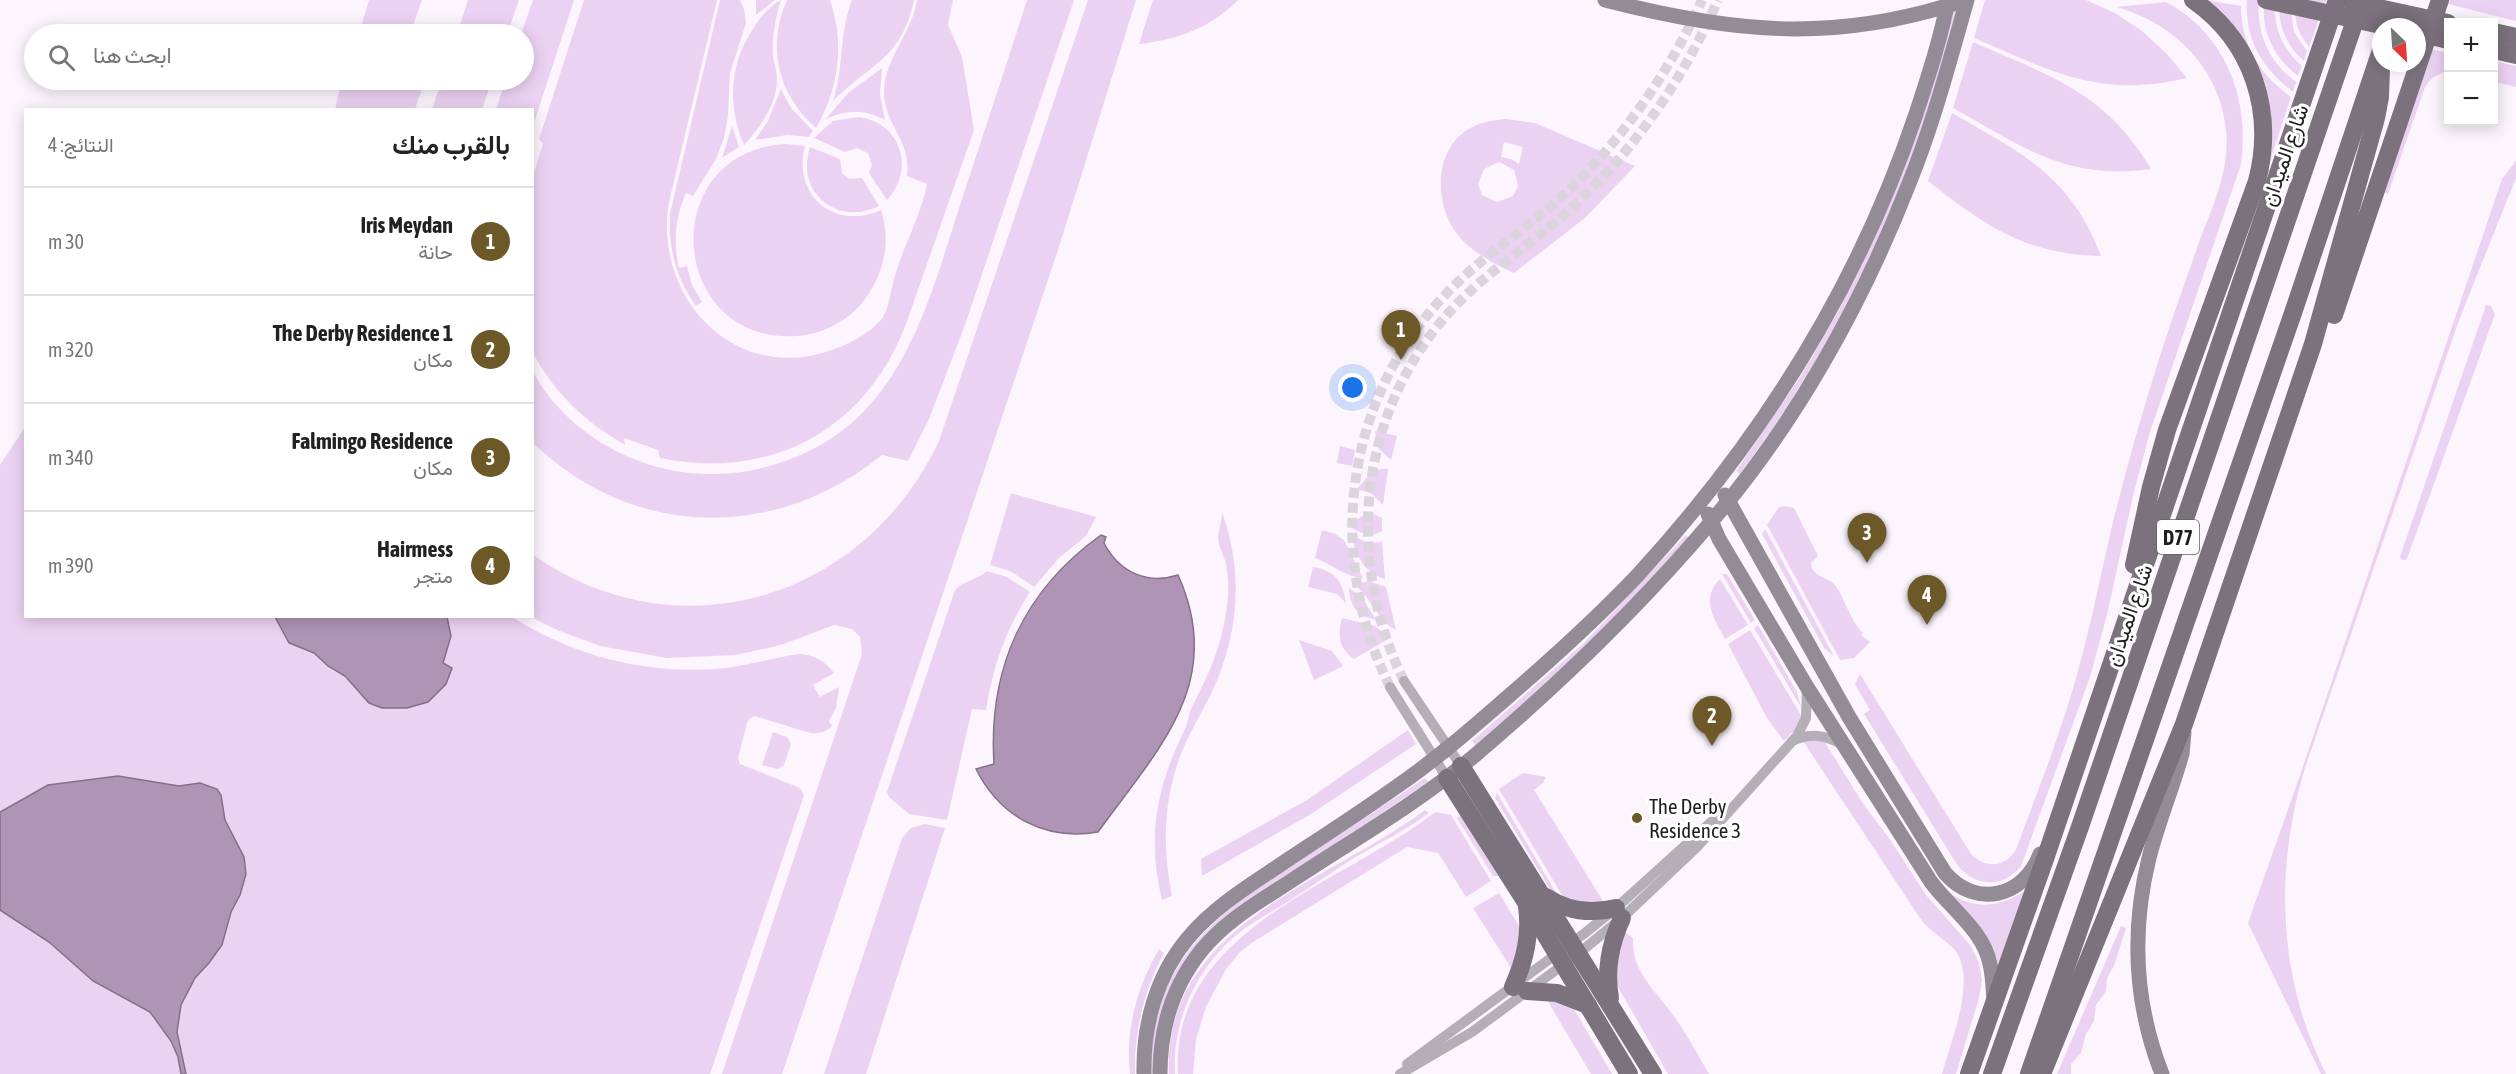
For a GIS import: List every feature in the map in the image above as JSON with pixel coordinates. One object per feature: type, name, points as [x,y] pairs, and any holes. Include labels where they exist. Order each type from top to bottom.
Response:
[{"type":"main road","points":[[2122,631],[2130,582],[2158,458],[2261,167],[2264,138],[2262,109],[2250,68],[2236,42],[2217,20],[2193,0]]},
{"type":"main road","points":[[2266,0],[2372,23]]},
{"type":"main road","points":[[1969,1074],[2337,0]]},
{"type":"main road","points":[[2343,0],[2444,22]]},
{"type":"main road","name":"شارع الميدان","points":[[1992,1074],[2085,813],[2362,0]]},
{"type":"main road","points":[[2393,18],[2399,0]]},
{"type":"main road","points":[[2300,385],[2313,371],[2322,354],[2440,0]]},
{"type":"main road","points":[[2498,33],[2516,37]]},
{"type":"main road","points":[[2426,35],[2444,39]]},
{"type":"main road","points":[[2498,51],[2516,55]]},
{"type":"main road","name":"D77","points":[[2029,1074],[2286,332],[2373,72]]},
{"type":"main road","points":[[2042,1074],[2184,724],[2300,385],[2328,296],[2376,118],[2381,72]]},
{"type":"main road","points":[[1461,766],[1611,1003],[1653,1074]]},
{"type":"main road","points":[[1447,778],[1561,959],[1629,1074]]},
{"type":"main road","points":[[1544,896],[1561,906],[1579,911],[1619,913],[1610,956],[1608,980],[1611,1003]]},
{"type":"main road","points":[[1527,904],[1529,926],[1520,989],[1557,993],[1588,1005]]},
{"type":"street","points":[[1605,0],[1702,22],[1778,30],[1828,29],[1879,23],[1929,12],[1965,0]]},
{"type":"street","points":[[1144,1074],[1145,1039],[1157,990],[1182,945],[1204,919],[1230,897],[1449,749],[1603,611],[1718,481],[1754,432],[1802,359],[1863,244],[1910,132],[1948,0]]},
{"type":"street","points":[[1160,1074],[1162,1038],[1173,998],[1193,962],[1214,936],[1240,915],[1447,778],[1606,635],[1712,522],[1728,501],[1809,385],[1873,266],[1925,142],[1953,56],[1965,0]]},
{"type":"street","points":[[1718,481],[1849,717],[1950,879],[1970,891],[1986,894],[2002,892],[2016,886],[2033,869],[2049,831],[2061,811]]},
{"type":"street","points":[[1702,501],[1719,539],[1844,746],[1931,882],[1951,907],[1971,926],[1983,943],[1990,963],[1994,1004]]},
{"type":"street","points":[[1404,681],[1461,766]]},
{"type":"street","points":[[1390,687],[1447,778]]},
{"type":"street","points":[[1394,1074],[1520,989],[1619,913],[1667,860],[1746,792],[1792,741],[1806,718],[1807,687]]},
{"type":"street","points":[[2162,1074],[2152,1046],[2141,999],[2137,955],[2138,927],[2150,857],[2184,746],[2184,724]]},
{"type":"street","points":[[1792,741],[1804,736],[1816,735],[1829,737],[1844,746]]},
{"type":"street","points":[[1400,1074],[1458,1041],[1520,989]]},
{"type":"shaded area","points":[[369,0],[422,0],[414,24],[362,24]]},
{"type":"shaded area","points":[[468,0],[519,0],[511,24],[460,24]]},
{"type":"shaded area","points":[[533,0],[574,0],[534,123],[534,108],[496,108],[503,90],[534,90],[534,24],[525,24]]},
{"type":"shaded area","points":[[584,0],[717,0],[669,202],[667,237],[674,270],[687,299],[707,324],[732,343],[761,355],[794,358],[829,351],[863,335],[885,314],[900,261],[920,210],[927,184],[907,176],[906,153],[885,104],[885,80],[888,68],[910,24],[917,0],[953,0],[948,25],[962,57],[974,130],[906,324],[888,361],[866,393],[840,419],[810,439],[776,454],[740,462],[701,463],[660,458],[658,450],[624,438],[625,445],[610,436],[571,405],[550,380],[534,355],[534,173],[543,144],[539,139]]},
{"type":"shaded area","points":[[720,0],[740,0],[746,23],[730,73],[728,116],[724,138],[716,159],[693,196],[686,193],[677,221],[676,249],[679,268],[687,266],[692,285],[702,302],[696,306],[678,274],[670,239],[670,214]]},
{"type":"shaded area","points":[[756,0],[775,0],[756,15]]},
{"type":"shaded area","points":[[781,0],[773,42],[777,73],[774,97],[756,131],[744,145],[733,99],[736,69],[746,40],[757,22]]},
{"type":"shaded area","points":[[787,0],[830,0],[835,16],[837,66],[830,97],[816,128],[792,101],[779,69],[777,35]]},
{"type":"shaded area","points":[[852,0],[914,0],[901,36],[893,48],[833,101],[839,76],[845,25]]},
{"type":"shaded area","points":[[1027,0],[1074,0],[965,325],[929,419],[908,461],[882,455],[840,483],[796,503],[751,515],[705,518],[659,512],[615,498],[572,475],[534,444],[534,374],[560,410],[577,425],[616,451],[637,460],[682,472],[721,474],[747,471],[785,461],[825,443],[857,418],[883,388],[905,354],[936,278]]},
{"type":"shaded area","points":[[1088,0],[1136,0],[1058,250],[782,1074],[722,1074],[862,654],[860,637],[852,629],[834,625],[781,645],[736,655],[667,658],[600,646],[557,630],[533,618],[534,556],[589,586],[647,602],[706,605],[763,596],[816,574],[864,540],[906,496],[939,441]]},
{"type":"shaded area","points":[[1153,0],[1238,0],[1228,10],[1192,31],[1139,44]]},
{"type":"shaded area","points":[[1955,0],[1959,0],[1931,105],[1895,203],[1874,251],[1826,343],[1799,388],[1740,474],[1736,471],[1801,376],[1839,310],[1873,241]]},
{"type":"shaded area","points":[[1985,0],[2086,0],[2115,13],[2142,31],[2166,53],[2187,78],[2156,84],[2128,85],[2102,83],[2053,71],[1974,38]]},
{"type":"shaded area","points":[[2205,0],[2241,6],[2244,33],[2254,58],[2270,79],[2291,97],[2271,158],[2271,125]]},
{"type":"shaded area","points":[[2247,0],[2259,0],[2260,24],[2266,46],[2278,65],[2296,82],[2293,92],[2272,73],[2258,52],[2249,28]]},
{"type":"shaded area","points":[[2264,0],[2275,4],[2276,22],[2281,38],[2290,53],[2302,66],[2298,76],[2275,52],[2270,42],[2265,22]]},
{"type":"shaded area","points":[[2296,0],[2326,0],[2309,47],[2297,25]]},
{"type":"shaded area","points":[[2450,0],[2516,0],[2516,21],[2448,4]]},
{"type":"shaded area","points":[[2166,2],[2187,15],[2204,32],[2218,50],[2229,71],[2242,116],[2241,164],[2149,435],[2107,615],[2090,677],[2021,866],[2006,879],[1979,881],[1970,877],[1956,863],[1864,714],[1870,710],[1855,684],[1860,674],[1971,854],[1990,864],[2008,859],[2017,847],[2073,690],[2112,526],[2153,377],[2223,174],[2227,145],[2226,130],[2222,108],[2204,68],[2190,51],[2157,24],[2116,7]]},
{"type":"shaded area","points":[[2279,5],[2291,10],[2294,32],[2307,51],[2304,61],[2285,36]]},
{"type":"shaded area","points":[[1973,42],[2052,77],[2095,104],[2134,143],[2151,169],[2094,170],[2047,158],[2024,148],[1953,108]]},
{"type":"shaded area","points":[[2429,49],[2444,52],[2444,72],[2432,78],[2425,87],[2388,194],[2382,193],[2421,72],[2426,72]]},
{"type":"shaded area","points":[[2498,62],[2516,66],[2516,87],[2498,83]]},
{"type":"shaded area","points":[[882,68],[880,94],[885,120],[863,112],[848,112],[825,120],[848,93]]},
{"type":"shaded area","points":[[781,89],[791,108],[813,131],[809,137],[787,135],[755,140],[768,121]]},
{"type":"shaded area","points":[[340,90],[422,90],[415,108],[335,108]]},
{"type":"shaded area","points":[[439,90],[489,90],[482,108],[432,108]]},
{"type":"shaded area","points":[[1952,113],[2022,155],[2059,186],[2089,229],[2101,256],[2050,250],[2007,235],[1928,181]]},
{"type":"shaded area","points":[[859,117],[885,128],[900,149],[901,175],[896,188],[887,200],[869,173],[872,165],[868,153],[857,148],[845,152],[814,138],[833,121]]},
{"type":"shaded area","points":[[1506,119],[1535,123],[1635,166],[1585,218],[1514,273],[1483,257],[1457,234],[1445,210],[1441,182],[1446,155],[1463,133],[1483,123]],"holes":[[[1504,142],[1523,147],[1519,164],[1501,157]],[[1499,162],[1514,170],[1518,186],[1513,196],[1497,202],[1482,195],[1478,184],[1484,169]]]},
{"type":"shaded area","points":[[732,126],[739,147],[722,158]]},
{"type":"shaded area","points":[[786,144],[805,146],[803,164],[805,180],[811,193],[820,204],[833,212],[847,216],[864,215],[881,210],[886,235],[880,272],[861,304],[833,326],[816,333],[798,336],[755,331],[723,311],[702,281],[694,246],[698,210],[714,178],[743,155]]},
{"type":"shaded area","points":[[810,147],[840,159],[842,173],[849,179],[862,178],[879,206],[863,211],[848,212],[823,201],[814,191],[809,178],[807,163]]},
{"type":"shaded area","points":[[2516,161],[2516,178],[2459,320],[2305,768],[2295,806],[2288,845],[2285,884],[2286,923],[2290,962],[2298,1000],[2310,1037],[2326,1074],[2321,1074],[2248,923],[2502,179]]},
{"type":"shaded area","points":[[2486,305],[2491,306],[2495,314],[2408,556],[2406,560],[2402,560],[2400,557]]},
{"type":"shaded area","points":[[24,429],[24,618],[514,618],[561,643],[588,653],[642,666],[698,670],[726,668],[798,654],[814,657],[827,665],[834,673],[813,685],[820,697],[839,687],[836,708],[829,721],[832,726],[830,728],[822,732],[810,733],[755,716],[747,723],[738,758],[740,764],[800,788],[804,795],[710,1074],[0,1074],[0,465]]},
{"type":"shaded area","points":[[1375,431],[1397,436],[1391,460],[1378,448]]},
{"type":"shaded area","points":[[1340,446],[1355,450],[1352,466],[1337,463]]},
{"type":"shaded area","points":[[1380,469],[1388,469],[1383,505],[1372,494],[1357,489],[1369,475]]},
{"type":"shaded area","points":[[1011,493],[1096,517],[1086,536],[1060,557],[1034,587],[1010,571],[990,565]]},
{"type":"shaded area","points":[[1779,507],[1794,508],[1818,556],[1811,563],[1812,568],[1834,584],[1863,633],[1861,635],[1870,642],[1854,658],[1840,660],[1767,525]]},
{"type":"shaded area","points":[[1222,512],[1234,558],[1236,581],[1233,627],[1220,672],[1184,747],[1172,781],[1167,814],[1166,847],[1172,896],[1162,900],[1155,855],[1157,813],[1161,793],[1174,752],[1215,656],[1227,610],[1227,574],[1218,538]]},
{"type":"shaded area","points":[[1374,514],[1382,518],[1382,531],[1365,534],[1349,526],[1362,516]]},
{"type":"shaded area","points":[[1765,529],[1834,656],[1824,648],[1762,534]]},
{"type":"shaded area","points":[[1322,530],[1344,540],[1363,578],[1350,575],[1315,558]]},
{"type":"shaded area","points":[[1101,535],[1106,537],[1104,543],[1110,553],[1126,569],[1135,574],[1155,578],[1178,575],[1191,614],[1194,649],[1190,682],[1178,713],[1162,743],[1098,832],[1060,833],[1042,829],[1011,812],[986,786],[976,769],[994,764],[997,696],[1016,635],[1031,607],[1051,581],[1074,557]]},
{"type":"shaded area","points":[[1353,535],[1367,543],[1382,542],[1385,579],[1372,573],[1362,562],[1355,549]]},
{"type":"shaded area","points":[[1686,535],[1689,538],[1586,646],[1475,745],[1472,741],[1584,643]]},
{"type":"shaded area","points":[[1313,567],[1327,571],[1337,578],[1343,589],[1346,603],[1337,594],[1308,587]]},
{"type":"shaded area","points":[[987,571],[1007,577],[1030,592],[1002,648],[992,678],[986,710],[972,709],[947,820],[909,814],[889,797],[887,792],[955,590]]},
{"type":"shaded area","points":[[1722,574],[1727,574],[1755,620],[1751,623]]},
{"type":"shaded area","points":[[1720,579],[1748,625],[1725,639],[1713,616],[1710,601],[1714,586]]},
{"type":"shaded area","points":[[1369,581],[1386,587],[1396,630],[1389,626],[1354,585]]},
{"type":"shaded area","points":[[1349,588],[1361,596],[1376,620],[1356,610],[1351,601]]},
{"type":"shaded area","points":[[276,618],[447,618],[451,636],[443,663],[452,668],[446,684],[428,702],[407,708],[382,708],[369,703],[345,676],[328,666],[314,653],[289,643]]},
{"type":"shaded area","points":[[1342,618],[1375,626],[1390,638],[1354,659],[1345,651],[1340,641]]},
{"type":"shaded area","points":[[1758,625],[1797,692],[1801,707],[1754,628]]},
{"type":"shaded area","points":[[1750,630],[1802,717],[1795,730],[1784,741],[1767,718],[1728,644]]},
{"type":"shaded area","points":[[1299,640],[1332,651],[1343,666],[1314,680]]},
{"type":"shaded area","points":[[1408,730],[1416,744],[1311,814],[1202,876],[1201,859],[1307,800]]},
{"type":"shaded area","points":[[773,732],[787,737],[791,744],[784,765],[778,769],[762,765]]},
{"type":"shaded area","points":[[1808,739],[1824,741],[1864,805],[1891,841],[1926,895],[1971,946],[1979,963],[1982,980],[1979,998],[1956,1074],[1942,1074],[1960,1010],[1964,976],[1961,961],[1954,949],[1926,926],[1918,915],[1803,741]]},
{"type":"shaded area","points":[[1523,773],[1546,777],[1543,783],[1534,790],[1605,904],[1566,902],[1499,789]]},
{"type":"shaded area","points":[[118,776],[179,786],[200,783],[217,789],[221,795],[225,820],[244,857],[246,874],[240,895],[231,912],[222,945],[195,978],[181,1005],[177,1032],[186,1074],[181,1074],[178,1057],[171,1041],[150,1012],[93,981],[49,942],[0,910],[0,812],[48,785]]},
{"type":"shaded area","points":[[1425,778],[1428,782],[1348,836],[1193,951],[1155,1074],[1151,1074],[1151,1047],[1155,1021],[1163,997],[1173,974],[1203,934],[1242,899]]},
{"type":"shaded area","points":[[1497,793],[1558,896],[1550,889],[1495,798]]},
{"type":"shaded area","points":[[1425,810],[1429,813],[1255,922],[1235,936],[1221,950],[1209,964],[1189,998],[1178,1035],[1175,1074],[1169,1074],[1174,1023],[1193,980],[1222,944],[1258,913]]},
{"type":"shaded area","points":[[1435,812],[1451,815],[1491,881],[1466,897],[1438,853],[1407,847],[1240,952],[1226,969],[1206,1007],[1196,1039],[1193,1074],[1178,1074],[1183,1024],[1202,982],[1232,946],[1269,916],[1311,888],[1397,838]]},
{"type":"shaded area","points":[[1461,815],[1499,876],[1493,876],[1457,818]]},
{"type":"shaded area","points":[[925,824],[945,828],[866,1074],[824,1074],[902,838],[911,828]]},
{"type":"shaded area","points":[[1947,891],[1967,902],[1986,905],[2004,901],[2024,892],[1999,967],[1985,935]]},
{"type":"shaded area","points":[[1499,893],[1522,931],[1513,971],[1473,908]]},
{"type":"shaded area","points":[[2121,926],[2126,928],[2114,966],[2107,978],[2106,991],[2096,1005],[2094,1021],[2086,1034],[2081,1053],[2071,1064],[2071,1074],[2057,1074]]},
{"type":"shaded area","points":[[1622,930],[1633,938],[1636,961],[1646,981],[1680,1025],[1709,1074],[1668,1074],[1615,979]]},
{"type":"shaded area","points":[[1159,949],[1164,953],[1146,997],[1138,1027],[1135,1074],[1130,1074],[1129,1041],[1134,1009],[1144,979]]},
{"type":"shaded area","points":[[1547,1000],[1571,1004],[1612,1074],[1591,1074]]},
{"type":"tunnel","points":[[1390,687],[1370,637],[1357,586],[1352,534],[1355,482],[1366,432],[1384,383],[1411,337],[1445,295],[1475,266],[1558,200],[1612,144],[1662,75],[1702,0]]},
{"type":"tunnel","points":[[1404,681],[1385,633],[1373,584],[1368,534],[1371,485],[1381,436],[1398,390],[1423,346],[1455,306],[1486,277],[1568,211],[1624,153],[1677,80],[1718,0]]},
{"type":"place","name":"Iris Meydan","points":[[1401,360]]},
{"type":"place","name":"Falmingo Residence","points":[[1867,563]]},
{"type":"place","name":"Hairmess","points":[[1927,625]]},
{"type":"place","name":"The Derby Residence 1","points":[[1712,746]]},
{"type":"place","name":"The Derby Residence 3","points":[[1637,818]]}]
